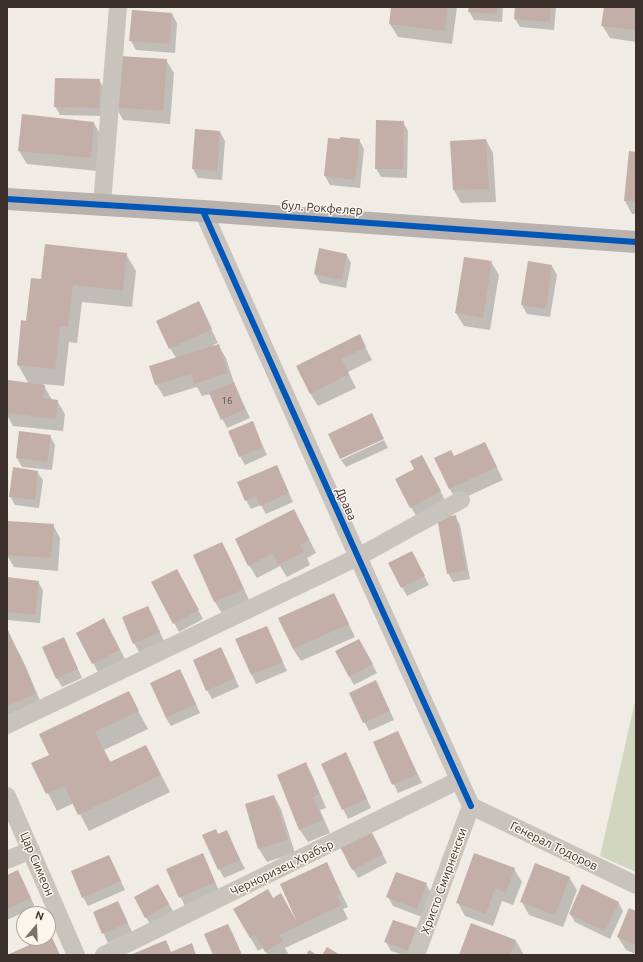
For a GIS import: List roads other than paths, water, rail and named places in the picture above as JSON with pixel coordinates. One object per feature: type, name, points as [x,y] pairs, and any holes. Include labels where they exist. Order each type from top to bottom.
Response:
[{"type":"main road","name":"бул. Рокфелер","points":[[7,199],[102,204],[636,242]]},
{"type":"street","points":[[102,204],[118,7]]},
{"type":"street","name":"Драва","points":[[204,211],[471,806]]},
{"type":"street","points":[[7,725],[358,557],[461,500]]},
{"type":"street","name":"Черноризец Храбър","points":[[104,955],[459,780]]},
{"type":"street","name":"Цар Симеон","points":[[7,796],[76,955]]},
{"type":"street","name":"Генерал Тодоров","points":[[471,806],[636,885]]},
{"type":"street","name":"Христо Смирненски","points":[[416,955],[471,806]]},
{"type":"street","points":[[7,860],[31,850]]}]
